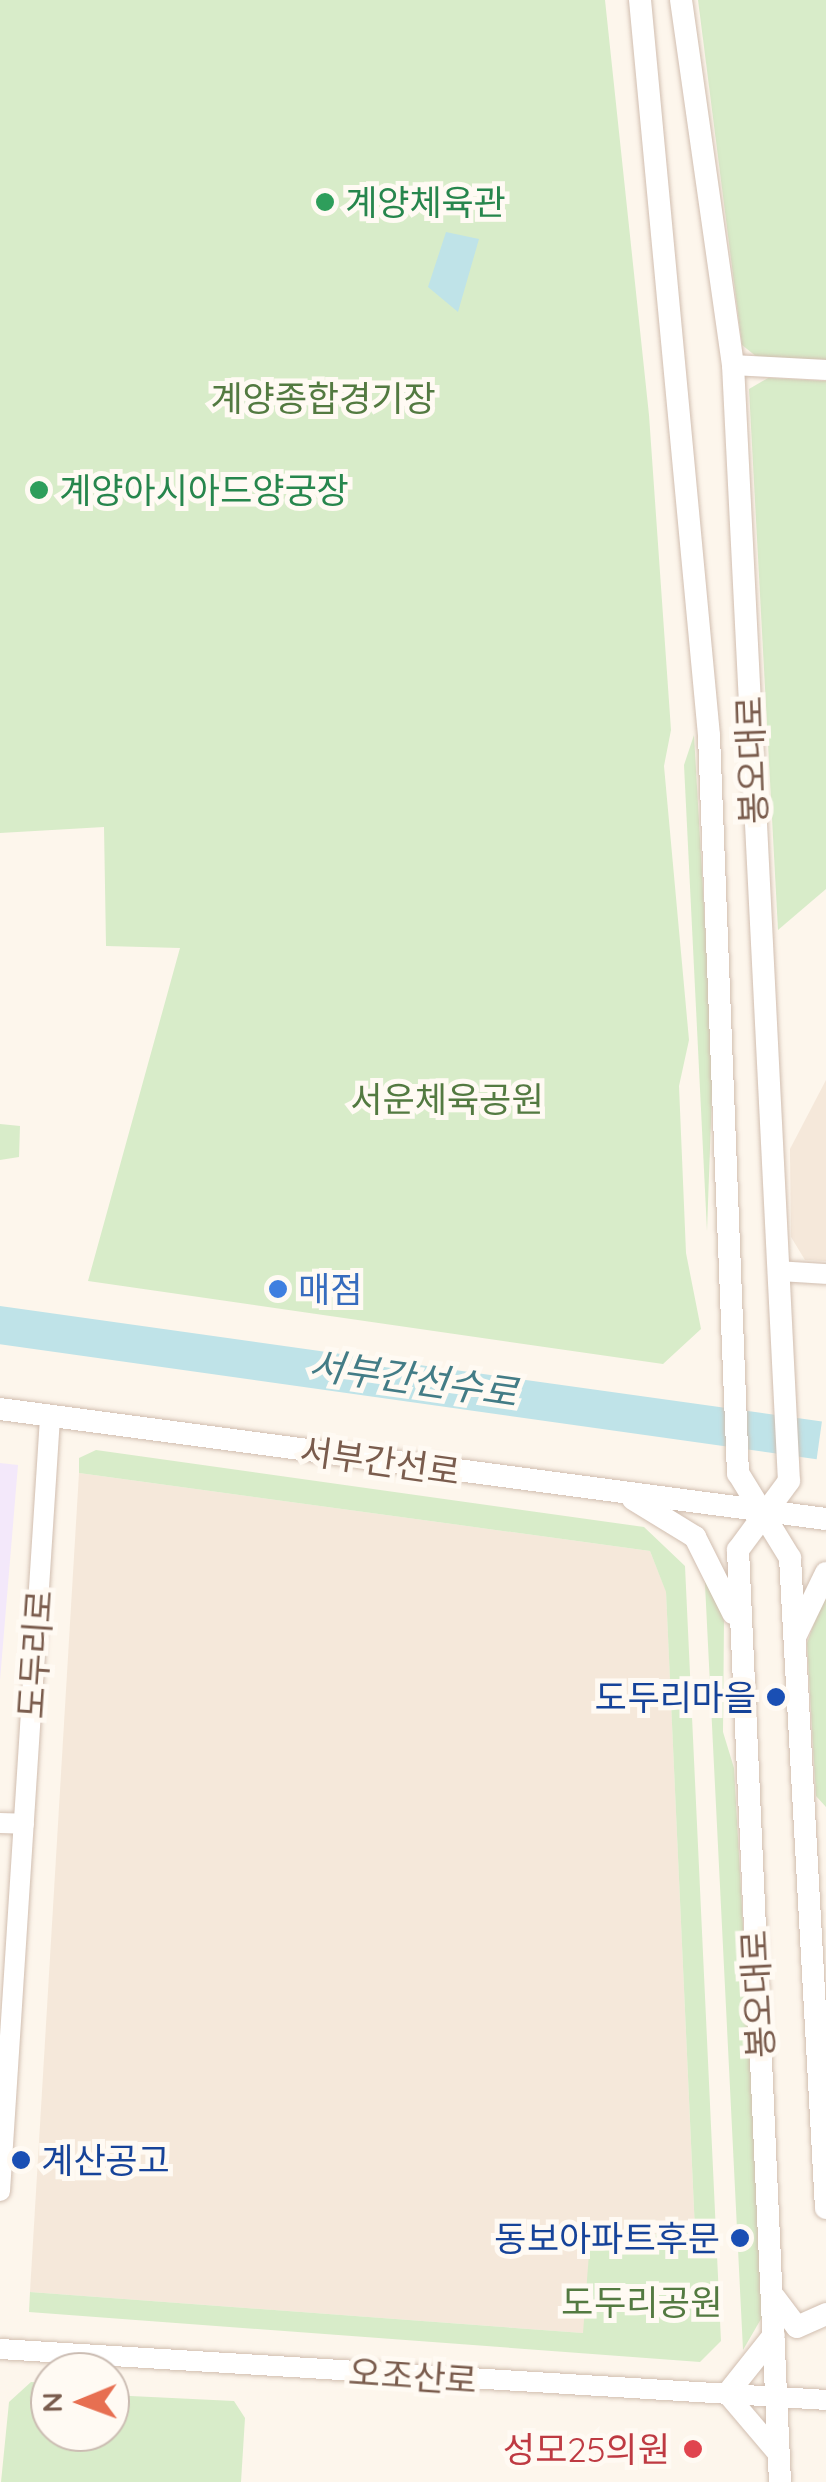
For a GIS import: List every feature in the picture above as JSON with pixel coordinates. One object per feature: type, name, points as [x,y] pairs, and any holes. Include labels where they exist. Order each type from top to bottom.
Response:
[{"type":"main road","name":"봉오대로","points":[[640,0],[709,736],[725,1038],[725,1294],[736,1384],[738,1473],[790,1558],[826,2208]]},
{"type":"main road","name":"봉오대로","points":[[680,0],[732,365],[790,1481],[760,1511],[738,1550],[737,1622],[774,2295],[780,2482]]},
{"type":"main road","name":"서부간선로","points":[[0,1410],[826,1519]]},
{"type":"main road","points":[[622,1492],[694,1537],[737,1622]]},
{"type":"main road","points":[[792,1644],[826,1574]]},
{"type":"main road","points":[[774,2295],[797,2327],[826,2314]]},
{"type":"main road","points":[[727,2394],[774,2335]]},
{"type":"street","points":[[732,365],[826,370]]},
{"type":"street","points":[[778,1271],[826,1274]]},
{"type":"street","name":"도두리로","points":[[0,2192],[50,1417]]},
{"type":"street","points":[[0,1822],[24,1824]]},
{"type":"street","name":"오조산로","points":[[0,2348],[826,2400]]},
{"type":"street","points":[[727,2394],[778,2454]]},
{"type":"shaded area","points":[[826,1080],[826,1261],[805,1260],[791,1237],[790,1149]]},
{"type":"shaded area","points":[[0,1463],[18,1465],[0,1680]]},
{"type":"shaded area","points":[[79,1473],[650,1551],[666,1591],[695,2231],[583,2333],[30,2292]]},
{"type":"green space","name":"계양종합경기장","points":[[0,0],[605,0],[649,415],[671,730],[664,766],[689,1040],[679,1086],[686,1253],[701,1329],[663,1364],[88,1281],[180,948],[106,946],[104,827],[0,833]]},
{"type":"green space","points":[[698,0],[826,0],[826,360],[757,357],[742,345]]},
{"type":"green space","points":[[768,378],[826,381],[826,889],[778,930],[749,389]]},
{"type":"green space","points":[[694,735],[713,1064],[707,1231],[684,765]]},
{"type":"green space","points":[[0,1124],[20,1126],[19,1157],[0,1160]]},
{"type":"green space","name":"도두리공원","points":[[96,1450],[644,1527],[685,1566],[721,2341],[700,2362],[29,2312],[30,2292],[583,2333],[590,2240],[695,2231],[666,1592],[650,1551],[79,1473],[79,1458]]},
{"type":"green space","points":[[704,1564],[724,1621],[723,1732],[734,1768],[765,2312],[743,2350]]},
{"type":"green space","points":[[826,1590],[826,1807],[816,1796],[807,1643]]},
{"type":"green space","points":[[30,2383],[30,2452],[130,2452],[130,2396],[234,2401],[245,2418],[241,2482],[1,2482],[9,2402]]},
{"type":"water","points":[[446,232],[479,239],[458,312],[428,287]]},
{"type":"water","name":"서부간선수로","points":[[0,1306],[822,1422],[817,1459],[0,1344]]},
{"type":"place","name":"계양체육관","points":[[325,202]]},
{"type":"place","name":"계양아시아드양궁장","points":[[39,490]]},
{"type":"place","name":"매점","points":[[278,1289]]},
{"type":"place","name":"도두리마을","points":[[776,1697]]},
{"type":"place","name":"계산공고","points":[[21,2160]]},
{"type":"place","name":"동보아파트후문","points":[[740,2238]]},
{"type":"place","name":"성모25의원","points":[[693,2449]]},
{"type":"park label","name":"서운체육공원","points":[[447,1099]]}]
